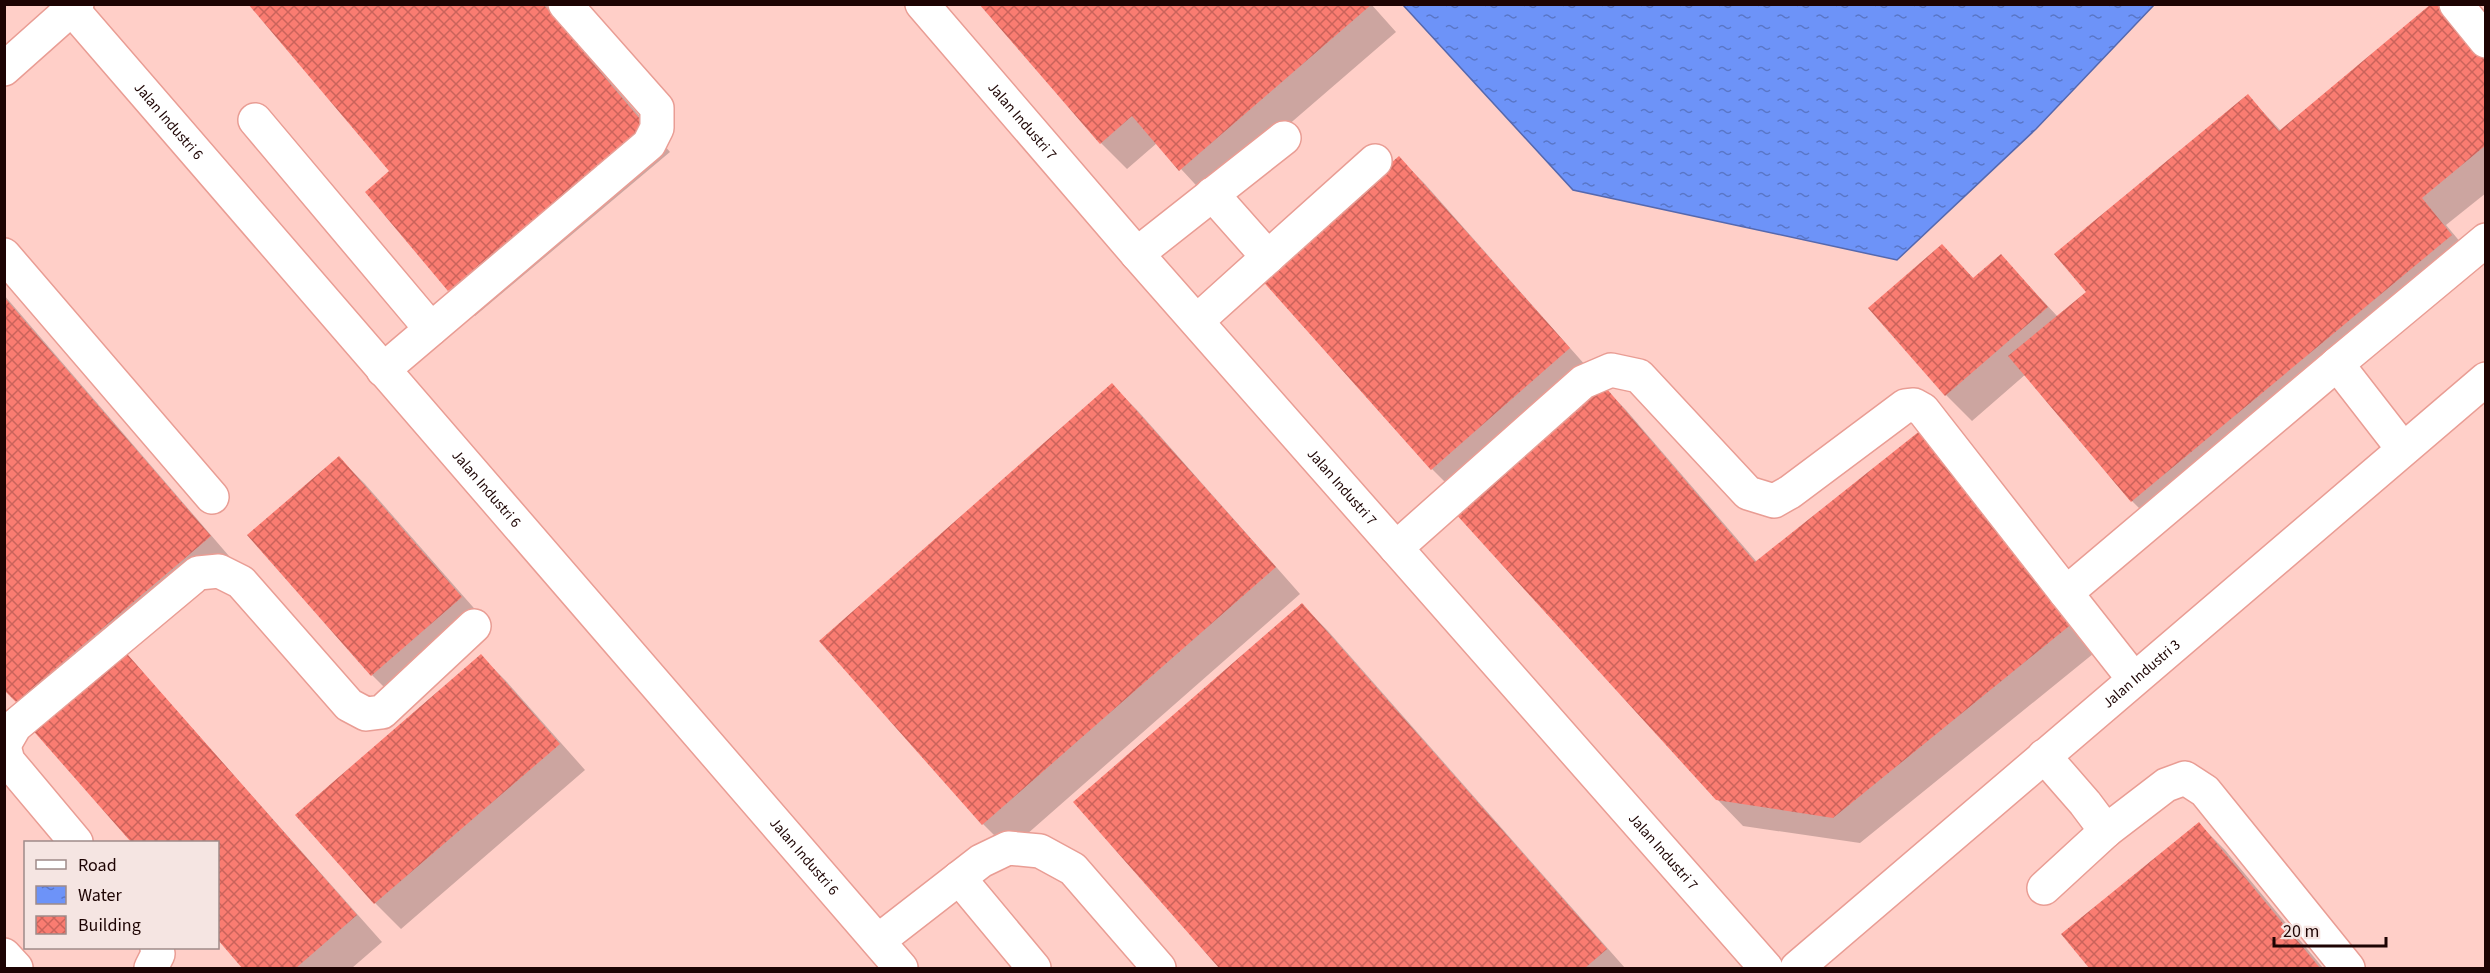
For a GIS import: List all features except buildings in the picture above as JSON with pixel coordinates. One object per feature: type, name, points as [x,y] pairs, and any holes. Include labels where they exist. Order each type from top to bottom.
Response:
[{"type":"street","points":[[383,370],[649,144],[657,128],[657,108],[565,4]]},
{"type":"street","name":"Jalan Industri 7","points":[[922,4],[1137,254],[1766,969]]},
{"type":"street","points":[[2456,4],[2486,41]]},
{"type":"street","points":[[4,69],[74,7]]},
{"type":"street","name":"Jalan Industri 6","points":[[74,7],[383,370],[901,969]]},
{"type":"street","points":[[255,120],[432,329]]},
{"type":"street","points":[[1137,254],[1284,138]]},
{"type":"street","points":[[1197,321],[1376,161]]},
{"type":"street","points":[[1212,194],[1268,257]]},
{"type":"street","points":[[2066,593],[2486,240]]},
{"type":"street","points":[[4,255],[212,497]]},
{"type":"street","points":[[2337,364],[2403,449]]},
{"type":"street","points":[[1396,548],[1583,382],[1611,370],[1639,375],[1748,493],[1774,501],[1790,492],[1905,406],[1914,405],[1923,410],[2133,678]]},
{"type":"street","name":"Jalan Industri 3","points":[[1797,969],[2133,678],[2486,379]]},
{"type":"street","points":[[74,841],[8,761],[4,745],[15,726],[198,573],[219,571],[241,582],[349,705],[366,714],[382,712],[474,626]]},
{"type":"street","points":[[2044,756],[2106,831]]},
{"type":"street","points":[[2044,888],[2106,831],[2166,785],[2185,778],[2205,791],[2348,969]]},
{"type":"street","points":[[878,941],[981,861],[1008,848],[1040,851],[1073,869],[1159,969]]},
{"type":"street","points":[[959,878],[1034,969]]},
{"type":"street","points":[[151,969],[158,954],[157,949]]},
{"type":"water","points":[[1403,5],[2154,5],[2036,129],[1897,260],[1573,190]]}]
